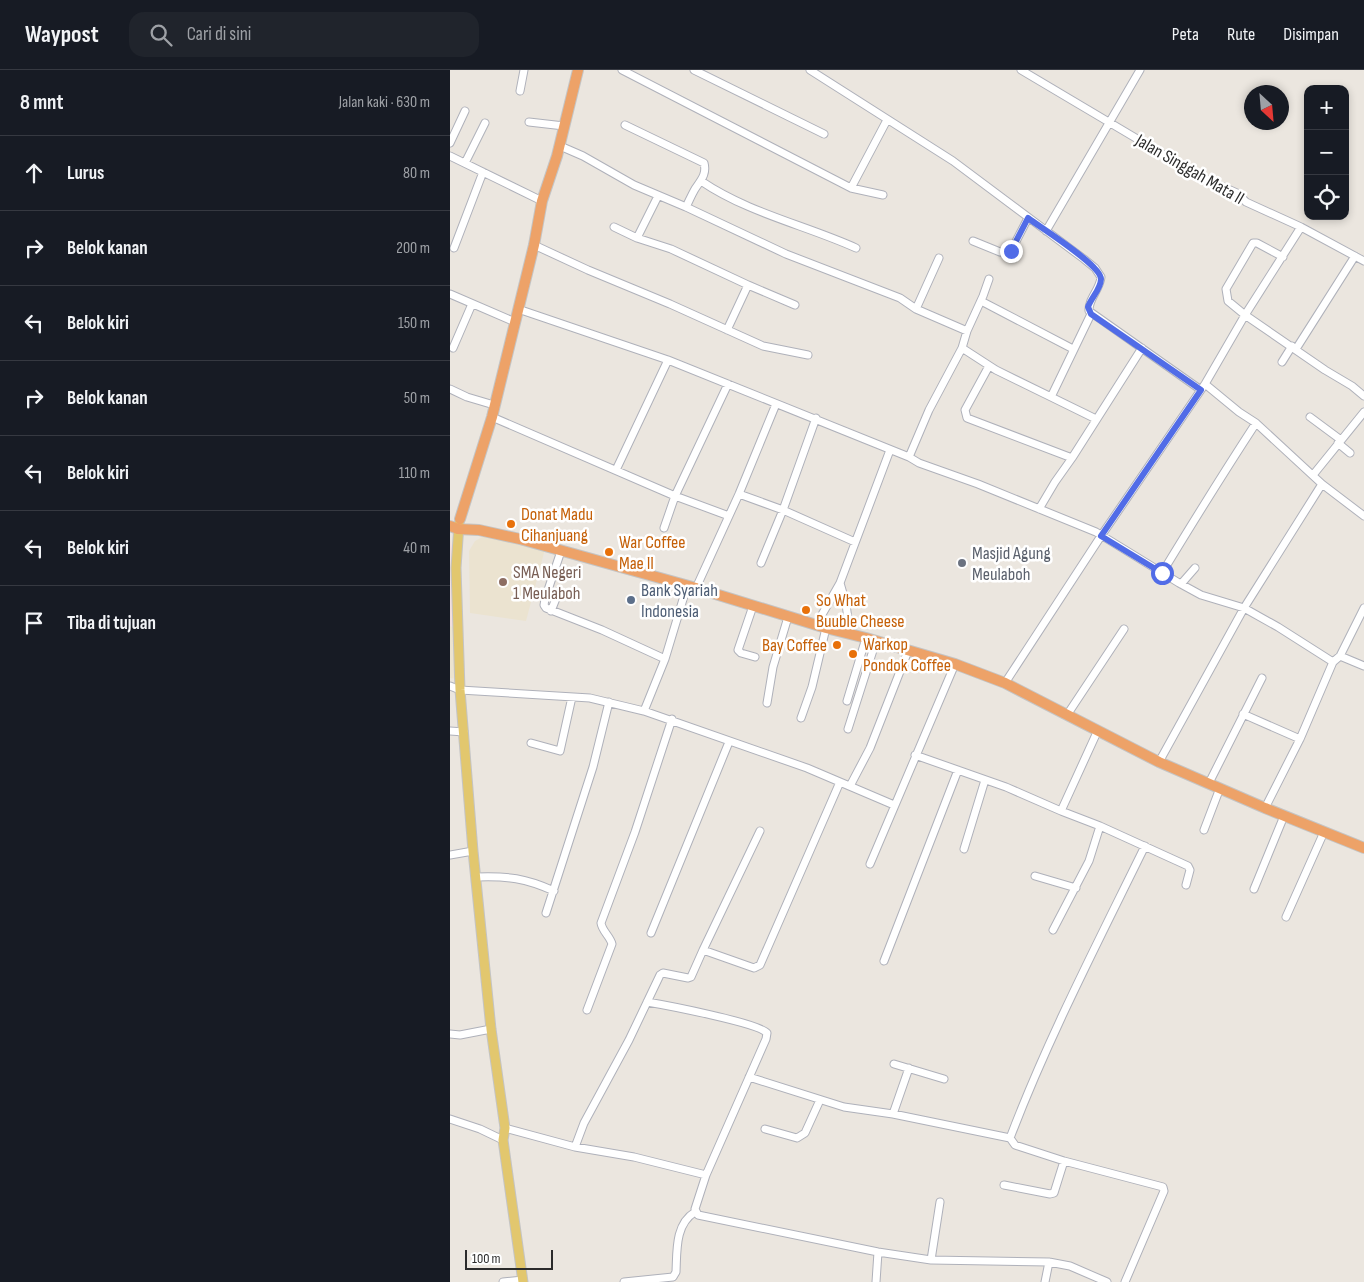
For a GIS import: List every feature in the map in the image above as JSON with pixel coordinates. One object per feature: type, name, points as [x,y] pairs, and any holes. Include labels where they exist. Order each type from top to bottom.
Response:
[{"type":"highway","points":[[576,70],[560,146],[542,201],[534,245],[492,417],[454,522],[692,587],[821,627],[955,664],[1005,683],[1159,762],[1364,848]]},
{"type":"main road","points":[[454,522],[460,690],[473,851],[491,1029],[505,1128],[503,1140],[523,1281]]},
{"type":"street","points":[[520,90],[524,70]]},
{"type":"street","points":[[622,70],[851,188],[883,195]]},
{"type":"street","points":[[694,70],[824,134]]},
{"type":"street","points":[[810,70],[953,161],[1028,218],[1048,229],[1100,274],[1101,283],[1088,307],[1091,314],[1203,386],[1256,423],[1322,484],[1364,516]]},
{"type":"street","name":"Jalan Singgah Mata II","points":[[1021,70],[1203,178],[1237,193],[1246,202],[1301,227],[1364,261]]},
{"type":"street","points":[[1048,229],[1140,70]]},
{"type":"street","points":[[450,143],[465,111]]},
{"type":"street","points":[[851,188],[887,120]]},
{"type":"street","points":[[529,122],[564,126]]},
{"type":"street","points":[[466,163],[485,123]]},
{"type":"street","points":[[625,125],[704,163],[705,168],[701,182],[695,189],[686,207]]},
{"type":"street","points":[[560,146],[658,196],[686,207],[786,254],[900,298],[916,309],[967,331]]},
{"type":"street","points":[[450,156],[542,201]]},
{"type":"street","points":[[454,248],[483,172]]},
{"type":"street","points":[[701,182],[717,192],[779,220],[823,233],[856,248]]},
{"type":"street","points":[[637,238],[658,196]]},
{"type":"street","points":[[973,241],[1000,252],[1010,253],[1028,218]]},
{"type":"street","points":[[614,227],[637,238],[671,248],[795,305]]},
{"type":"street","points":[[1005,683],[1101,536],[1203,386],[1301,227]]},
{"type":"street","points":[[1283,257],[1257,243],[1253,243],[1226,289],[1228,302],[1364,396]]},
{"type":"street","points":[[534,245],[763,346],[808,355]]},
{"type":"street","points":[[1282,362],[1294,348],[1355,256]]},
{"type":"street","points":[[916,309],[939,258]]},
{"type":"street","points":[[909,457],[928,410],[962,348],[967,331],[989,279]]},
{"type":"street","points":[[727,330],[748,285]]},
{"type":"street","points":[[450,294],[515,322]]},
{"type":"street","points":[[981,301],[1073,349]]},
{"type":"street","points":[[453,348],[472,304]]},
{"type":"street","points":[[518,309],[668,360],[776,404],[816,418],[919,463],[1096,532],[1181,584],[1201,594],[1244,608],[1333,662]]},
{"type":"street","points":[[1051,397],[1091,314]]},
{"type":"street","points":[[962,348],[989,366],[1096,418]]},
{"type":"street","points":[[1040,509],[1054,482],[1072,458],[1142,348]]},
{"type":"street","points":[[616,470],[668,360]]},
{"type":"street","points":[[989,366],[965,410],[967,418],[1072,458]]},
{"type":"street","points":[[664,528],[675,496],[728,384]]},
{"type":"street","points":[[450,389],[467,397],[494,405]]},
{"type":"street","points":[[644,711],[692,587],[729,516],[776,404]]},
{"type":"street","points":[[1313,475],[1364,412]]},
{"type":"street","points":[[492,417],[675,496],[729,516]]},
{"type":"street","points":[[1310,417],[1350,453]]},
{"type":"street","points":[[762,562],[816,418]]},
{"type":"street","points":[[1162,573],[1202,510],[1217,482],[1256,423]]},
{"type":"street","points":[[801,718],[812,687],[821,627],[840,583],[890,450]]},
{"type":"street","points":[[1159,762],[1244,608],[1322,484]]},
{"type":"street","points":[[739,494],[783,510],[855,542]]},
{"type":"street","points":[[561,551],[544,605],[551,611],[602,630],[665,659]]},
{"type":"street","points":[[1181,584],[1195,568]]},
{"type":"street","points":[[840,583],[846,604],[850,634]]},
{"type":"street","points":[[551,611],[559,592]]},
{"type":"street","points":[[753,606],[738,650],[741,653],[755,657]]},
{"type":"street","points":[[1265,808],[1300,739],[1333,662],[1340,656],[1364,608]]},
{"type":"street","points":[[767,703],[773,667],[788,617]]},
{"type":"street","points":[[1067,715],[1124,629]]},
{"type":"street","points":[[847,701],[866,638]]},
{"type":"street","points":[[848,729],[876,641]]},
{"type":"street","points":[[850,786],[870,748],[908,650]]},
{"type":"street","points":[[1340,656],[1364,666]]},
{"type":"street","points":[[870,864],[955,664]]},
{"type":"street","points":[[1209,783],[1262,678]]},
{"type":"street","points":[[450,686],[460,690],[590,698],[644,711],[672,719],[729,742],[798,765],[894,805]]},
{"type":"street","points":[[531,744],[560,751],[572,697]]},
{"type":"street","points":[[546,913],[593,767],[609,702]]},
{"type":"street","points":[[1243,714],[1300,739]]},
{"type":"street","points":[[587,1010],[612,944],[611,939],[601,928],[601,923],[635,832],[672,719]]},
{"type":"street","points":[[1061,811],[1098,730]]},
{"type":"street","points":[[450,731],[464,732]]},
{"type":"street","points":[[651,933],[729,742]]},
{"type":"street","points":[[915,755],[1006,787],[1100,826],[1188,866],[1190,870],[1186,885]]},
{"type":"street","points":[[884,961],[958,770]]},
{"type":"street","points":[[964,849],[985,780]]},
{"type":"street","points":[[703,950],[754,968],[760,965],[840,782]]},
{"type":"street","points":[[1204,830],[1220,788]]},
{"type":"street","points":[[1254,889],[1284,816]]},
{"type":"street","points":[[1053,930],[1089,861],[1100,826]]},
{"type":"street","points":[[575,1147],[584,1123],[657,980],[663,973],[691,977],[760,832]]},
{"type":"street","points":[[1286,917],[1324,832]]},
{"type":"street","points":[[1010,1138],[1031,1084],[1146,846]]},
{"type":"street","points":[[450,855],[473,851]]},
{"type":"street","points":[[1035,876],[1076,888]]},
{"type":"street","points":[[477,877],[514,877],[554,891]]},
{"type":"street","points":[[624,1282],[673,1277],[676,1272],[680,1230],[684,1220],[695,1212],[706,1175],[766,1039],[766,1033],[763,1029],[697,1012],[647,1002]]},
{"type":"street","points":[[450,1034],[460,1035],[491,1029]]},
{"type":"street","points":[[894,1064],[944,1079]]},
{"type":"street","points":[[893,1114],[909,1068]]},
{"type":"street","points":[[749,1077],[844,1108],[893,1114],[1010,1138],[1015,1145],[1064,1161],[1158,1185],[1164,1189],[1125,1282]]},
{"type":"street","points":[[766,1129],[797,1138],[802,1136],[820,1100]]},
{"type":"street","points":[[450,1119],[480,1129],[503,1140]]},
{"type":"street","points":[[505,1128],[575,1147],[634,1157],[706,1175]]},
{"type":"street","points":[[1004,1186],[1050,1194],[1054,1193],[1064,1161]]},
{"type":"street","points":[[931,1260],[940,1202]]},
{"type":"street","points":[[695,1212],[698,1215],[878,1252],[931,1260],[1049,1262],[1070,1266],[1107,1282]]},
{"type":"street","points":[[876,1282],[878,1252]]},
{"type":"street","points":[[1046,1282],[1049,1262]]},
{"type":"street","points":[[503,1282],[523,1281]]},
{"type":"shaded area","name":"SMA Negeri 1 Meulaboh","points":[[488,534],[545,549],[526,621],[470,613],[469,551],[475,541]]},
{"type":"shaded area","points":[[450,540],[455,555],[457,628],[450,626]]},
{"type":"shaded area","points":[[450,626],[457,628],[458,679],[450,678]]},
{"type":"place","name":"Donat Madu Cihanjuang","points":[[511,524]]},
{"type":"place","name":"War Coffee Mae II","points":[[609,552]]},
{"type":"place","name":"Masjid Agung Meulaboh","points":[[962,563]]},
{"type":"place","name":"SMA Negeri 1 Meulaboh","points":[[503,582]]},
{"type":"place","name":"Bank Syariah Indonesia","points":[[631,600]]},
{"type":"place","name":"So What Buuble Cheese","points":[[806,610]]},
{"type":"place","name":"Bay Coffee","points":[[837,645]]},
{"type":"place","name":"Warkop Pondok Coffee","points":[[853,654]]},
{"type":"route","points":[[1011,251],[1028,218],[1068,246],[1100,274],[1101,283],[1088,307],[1091,314],[1201,390],[1101,536],[1162,573]]}]
